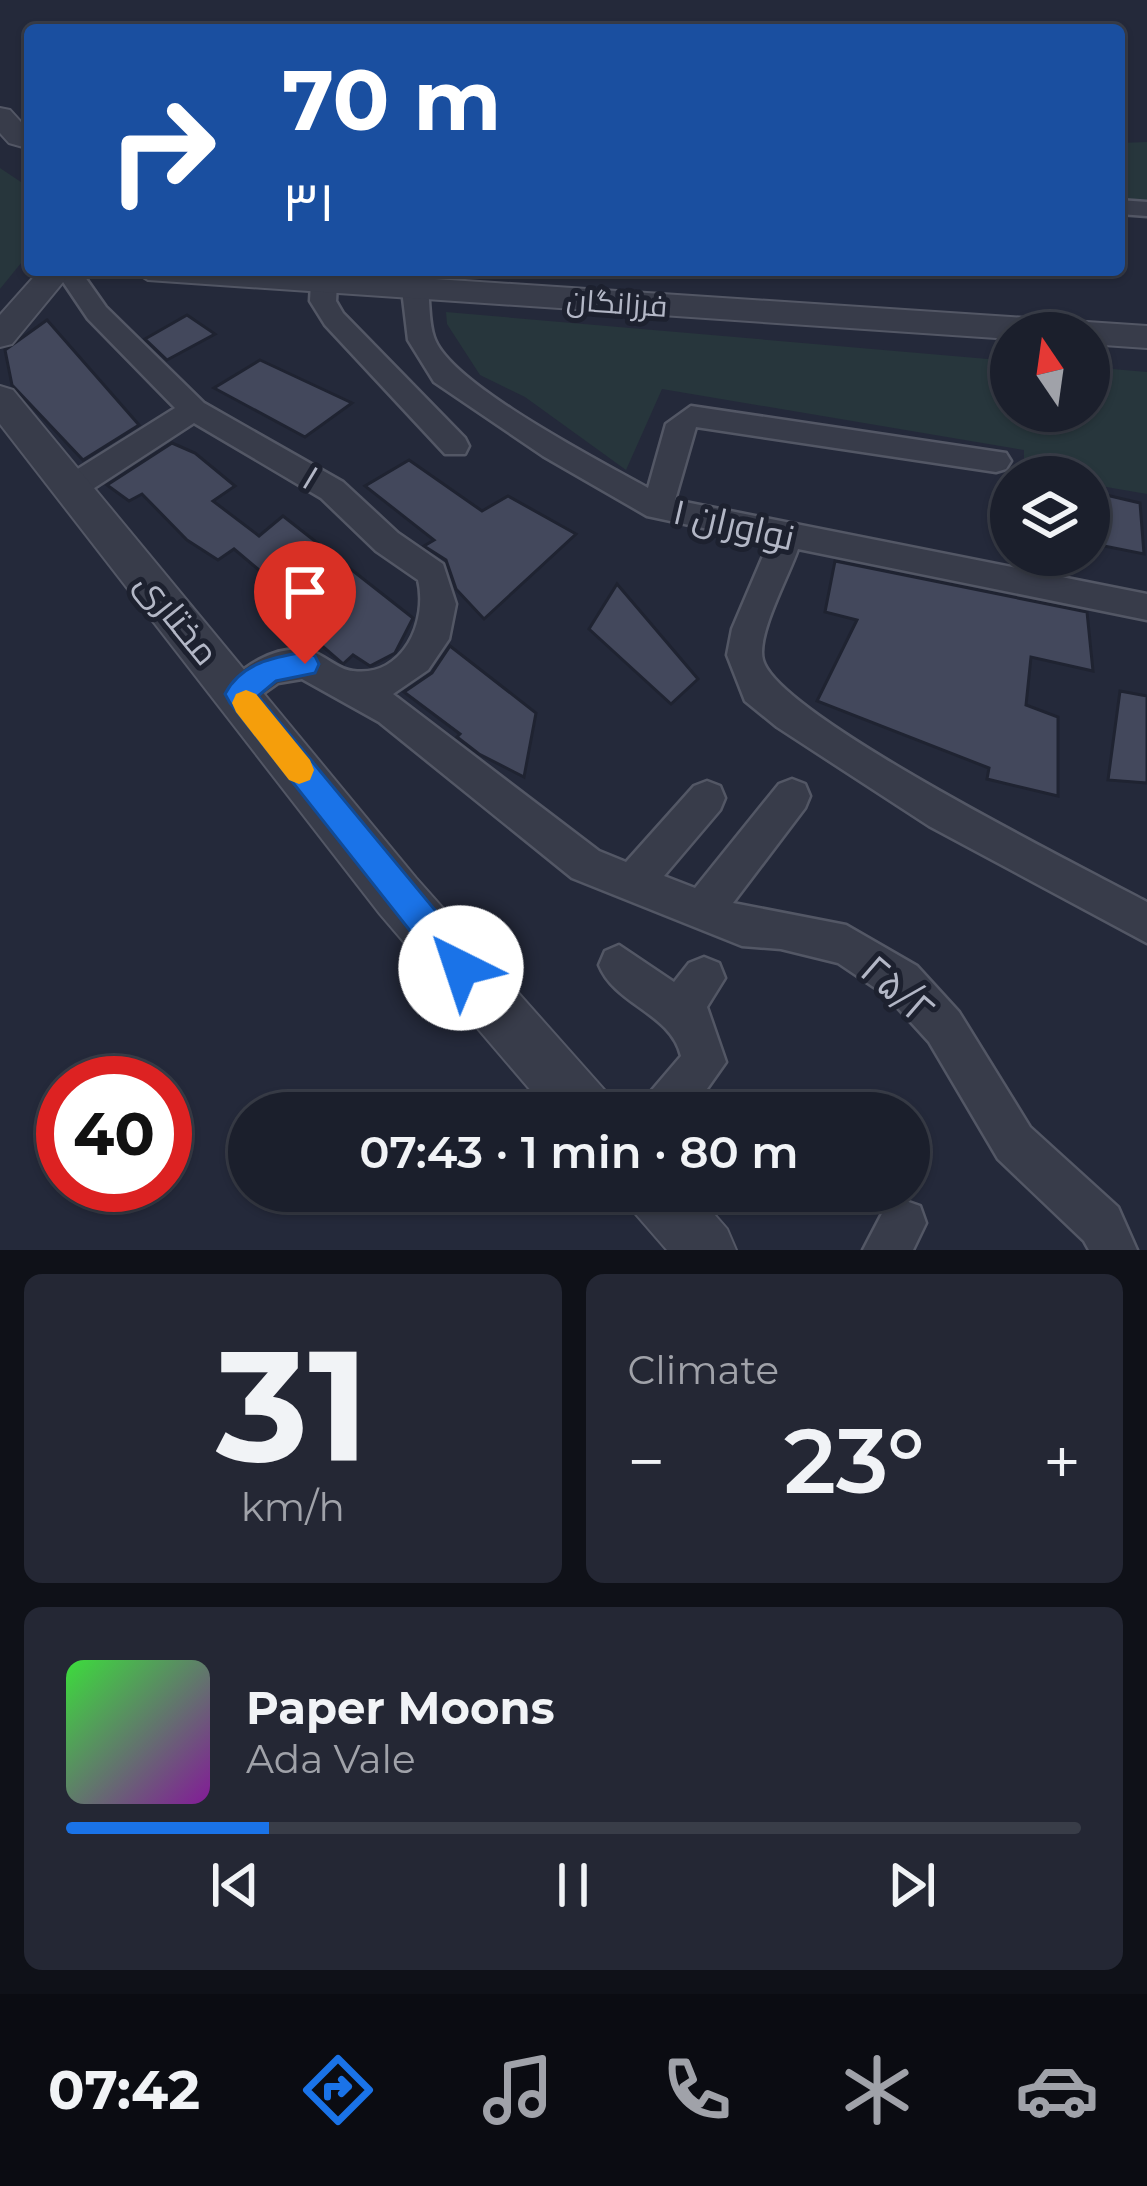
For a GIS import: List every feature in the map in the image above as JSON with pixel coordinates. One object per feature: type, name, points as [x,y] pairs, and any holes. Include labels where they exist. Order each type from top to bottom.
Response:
[{"type":"street","points":[[0,116],[24,139]]},
{"type":"street","name":"۱","points":[[71,276],[97,313],[194,410],[332,490],[387,542],[432,573],[440,604],[432,639],[416,660],[382,683],[347,687]]},
{"type":"street","name":"فرزانگان","points":[[229,276],[990,327]]},
{"type":"street","points":[[0,336],[48,283]]},
{"type":"street","points":[[324,283],[323,301],[334,319],[455,446]]},
{"type":"street","name":"نواوران ۱","points":[[415,290],[421,340],[444,374],[553,448],[658,508],[1147,608]]},
{"type":"street","name":"فرزانگان","points":[[1110,335],[1147,337]]},
{"type":"street","name":"مختاری","points":[[0,399],[398,896],[569,1092]]},
{"type":"street","points":[[71,488],[194,410]]},
{"type":"street","points":[[658,508],[680,424],[691,416],[990,460]]},
{"type":"street","points":[[786,537],[749,629],[744,655],[758,690],[790,716],[942,813],[1147,923]]},
{"type":"street","name":"۲۵/۲","points":[[240,694],[269,670],[305,664],[407,724],[586,865],[742,926],[781,929],[846,945],[902,981],[944,1027],[1014,1143],[1101,1224],[1113,1250]]},
{"type":"street","points":[[704,909],[792,796]]},
{"type":"street","points":[[634,882],[707,798]]},
{"type":"street","points":[[619,965],[691,994],[704,1062],[679,1092]]},
{"type":"street","points":[[673,1212],[706,1250]]},
{"type":"shaded area","points":[[1147,142],[1147,201],[1125,199],[1125,143]]},
{"type":"shaded area","points":[[0,168],[24,184],[24,259],[0,289]]},
{"type":"shaded area","points":[[446,312],[990,359],[990,432],[1110,432],[1110,369],[1147,372],[1147,494],[1110,488],[1110,456],[1024,456],[1024,450],[662,389],[626,470],[525,397],[480,375],[447,324]]},
{"type":"building","points":[[187,315],[215,334],[167,360],[145,339]]},
{"type":"building","points":[[47,320],[139,425],[83,460],[12,385],[5,350]]},
{"type":"building","points":[[260,360],[352,403],[305,437],[214,388]]},
{"type":"building","points":[[172,443],[195,453],[235,486],[213,501],[259,536],[283,516],[413,618],[395,653],[370,666],[353,655],[343,664],[276,606],[290,596],[234,549],[218,560],[187,540],[142,494],[129,501],[107,485]]},
{"type":"building","points":[[409,460],[482,511],[508,496],[576,534],[484,619],[456,589],[446,560],[424,546],[434,540],[365,486]]},
{"type":"building","points":[[1110,496],[1140,503],[1144,554],[1110,547]]},
{"type":"building","points":[[835,561],[1087,612],[1093,671],[1031,657],[1026,705],[1058,717],[1058,796],[987,779],[989,768],[817,701],[857,620],[825,612]]},
{"type":"building","points":[[617,584],[698,679],[671,704],[589,629]]},
{"type":"building","points":[[450,646],[536,713],[524,777],[479,754],[404,692],[432,673]]},
{"type":"building","points":[[1120,691],[1147,696],[1147,783],[1108,780]]},
{"type":"slow traffic","points":[[246,703],[299,770]]},
{"type":"route","points":[[305,664],[269,670],[240,694],[398,896],[461,968]]}]
